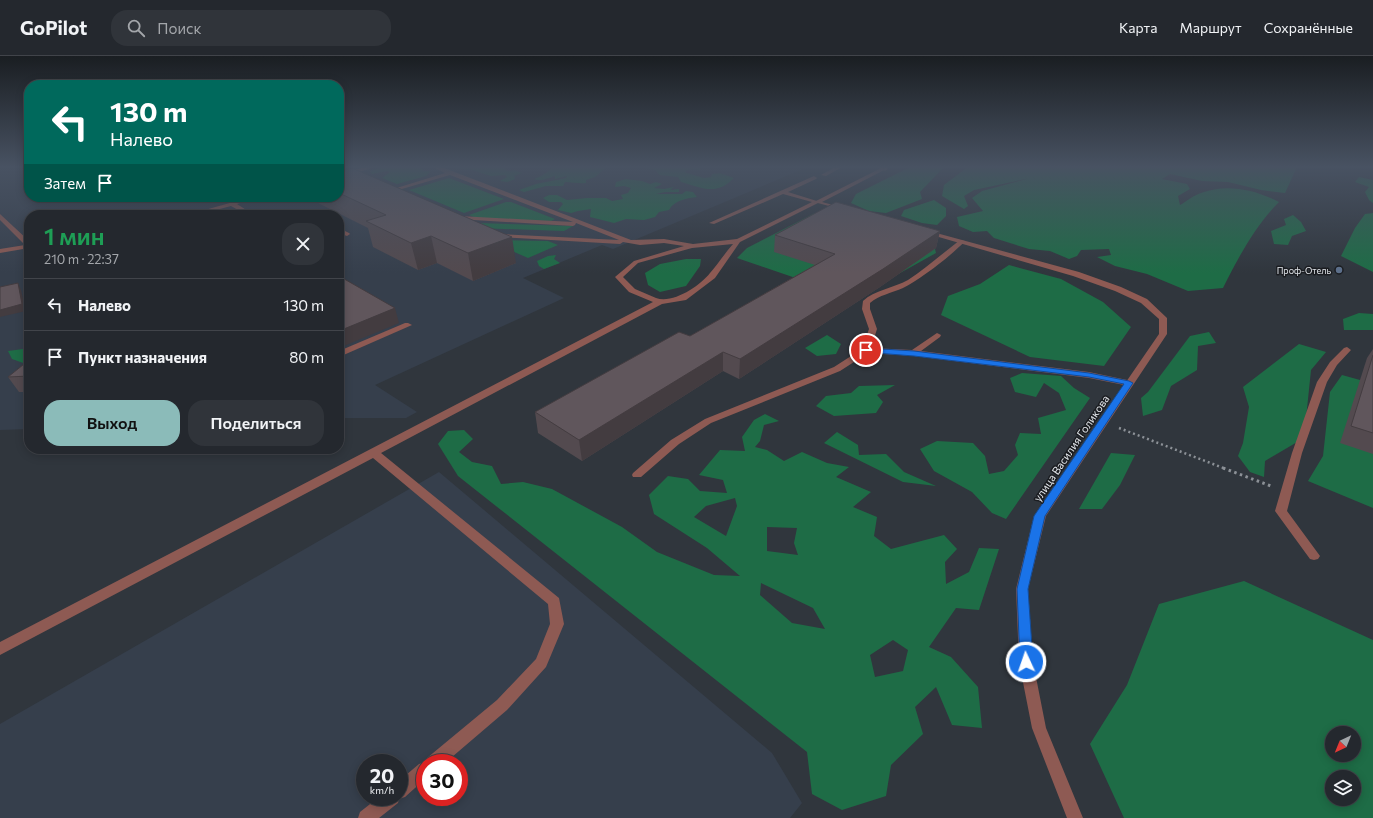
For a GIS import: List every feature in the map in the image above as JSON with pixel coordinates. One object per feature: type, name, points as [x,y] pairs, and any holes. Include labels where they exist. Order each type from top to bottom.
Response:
[{"type":"street","points":[[209,210],[239,202]]},
{"type":"street","points":[[523,202],[630,242]]},
{"type":"street","points":[[712,223],[760,202]]},
{"type":"street","points":[[660,302],[641,296],[625,286],[619,277],[636,262],[693,246],[738,241],[817,202],[855,212]]},
{"type":"street","points":[[232,204],[242,210]]},
{"type":"street","points":[[0,216],[24,240]]},
{"type":"street","points":[[454,217],[581,224]]},
{"type":"street","name":"улица Василия Голикова","points":[[916,229],[1076,274],[1118,289],[1144,301],[1163,318],[1163,334],[1040,516],[1022,589],[1026,662],[1039,728],[1075,818]]},
{"type":"street","points":[[496,236],[640,243],[664,241],[693,246]]},
{"type":"street","points":[[0,649],[660,302],[683,298],[712,276],[738,241]]},
{"type":"street","points":[[637,475],[675,442],[708,421],[760,399],[837,370],[866,350],[873,329],[866,309],[866,303],[870,297],[892,290],[909,282],[962,242]]},
{"type":"street","points":[[0,251],[24,246]]},
{"type":"street","points":[[344,352],[408,325]]},
{"type":"street","points":[[914,353],[937,335]]},
{"type":"street","points":[[866,350],[914,353],[1089,375],[1129,383]]},
{"type":"street","points":[[1314,556],[1281,511],[1297,454],[1322,382],[1333,364],[1347,350]]},
{"type":"street","points":[[374,453],[554,602],[557,624],[541,663],[502,705],[443,754]]},
{"type":"street","points":[[408,783],[416,777]]},
{"type":"street","points":[[366,818],[381,806]]},
{"type":"path","points":[[1103,421],[1286,492]]},
{"type":"shaded area","points":[[0,202],[726,202],[613,249],[602,245],[523,278],[564,298],[375,385],[417,412],[406,418],[344,418],[344,210],[24,210],[24,429],[0,430]]},
{"type":"shaded area","points":[[439,472],[772,753],[802,803],[790,818],[0,818],[0,724]]},
{"type":"green space","points":[[437,202],[497,202],[464,213]]},
{"type":"green space","points":[[506,202],[511,202],[555,219],[551,221],[478,219],[469,215]]},
{"type":"green space","points":[[549,202],[679,202],[674,204],[669,210],[659,212],[655,217],[644,220],[626,219],[614,223],[590,217],[591,209],[571,213],[558,210],[563,204],[561,202]]},
{"type":"green space","points":[[852,202],[915,202],[886,213],[869,211],[851,203]]},
{"type":"green space","points":[[929,202],[936,202],[946,208],[946,216],[937,225],[922,223],[901,216],[904,210]]},
{"type":"green space","points":[[951,202],[966,202],[968,206],[964,209]]},
{"type":"green space","points":[[975,202],[1179,202],[1180,205],[1186,202],[1279,202],[1262,221],[1241,254],[1223,288],[1188,291],[1147,274],[1115,266],[1097,257],[1111,255],[1109,249],[1081,250],[1077,256],[1069,259],[1050,251],[1029,249],[994,238],[987,231],[973,232],[959,226],[957,217],[983,211]]},
{"type":"green space","points":[[815,213],[828,214],[933,241],[936,253],[902,272],[851,297],[737,258],[747,248]]},
{"type":"green space","points":[[1373,213],[1373,272],[1341,256],[1355,228],[1365,214]]},
{"type":"green space","points":[[1293,215],[1301,222],[1306,231],[1292,236],[1288,245],[1274,244],[1271,231],[1286,225],[1284,219]]},
{"type":"green space","points":[[477,223],[573,226],[564,231],[476,228]]},
{"type":"green space","points":[[500,240],[548,241],[558,245],[528,258],[494,243]]},
{"type":"green space","points":[[556,255],[554,259],[560,263],[544,269],[539,266],[537,261],[548,256]]},
{"type":"green space","points":[[686,259],[701,259],[700,266],[686,286],[660,292],[648,285],[645,273],[660,264]]},
{"type":"green space","points":[[1009,265],[1061,279],[1103,302],[1131,327],[1104,366],[1030,357],[941,315],[948,296],[980,284]]},
{"type":"green space","points":[[1359,313],[1373,314],[1373,330],[1344,330],[1343,319]]},
{"type":"green space","points":[[1209,332],[1216,343],[1198,346],[1197,370],[1171,386],[1162,410],[1143,416],[1141,398],[1148,392],[1190,336]]},
{"type":"green space","points":[[827,335],[841,344],[836,354],[817,356],[805,348]]},
{"type":"green space","points":[[1299,344],[1326,352],[1311,370],[1304,438],[1265,461],[1264,477],[1250,472],[1238,456],[1243,443],[1249,407],[1243,387]]},
{"type":"green space","points":[[24,350],[24,363],[12,359],[8,351]]},
{"type":"green space","points":[[1022,373],[1061,376],[1074,388],[1090,398],[1006,519],[992,513],[972,492],[934,471],[920,449],[937,441],[973,443],[985,456],[989,474],[1004,471],[1018,455],[1015,445],[1020,433],[1041,434],[1038,418],[1066,410],[1059,393],[1044,383],[1036,397],[1015,392],[1010,378]]},
{"type":"green space","points":[[1342,375],[1360,380],[1373,454],[1373,508],[1308,481],[1323,456],[1330,392]]},
{"type":"green space","points":[[895,385],[877,395],[883,402],[876,413],[834,416],[816,406],[826,396],[851,393],[859,386]]},
{"type":"green space","points":[[765,414],[779,421],[764,425],[760,441],[755,447],[767,450],[784,461],[802,452],[827,463],[849,467],[836,477],[871,492],[853,507],[877,517],[874,536],[891,549],[944,535],[957,549],[945,562],[946,584],[969,572],[979,548],[999,549],[979,610],[956,608],[929,647],[951,657],[978,687],[982,728],[952,725],[936,687],[915,707],[923,734],[891,765],[886,796],[842,810],[812,794],[807,752],[458,476],[438,444],[448,431],[464,430],[473,439],[459,452],[472,462],[492,466],[501,484],[523,482],[552,489],[622,527],[657,552],[714,575],[740,576],[707,548],[654,514],[649,495],[668,476],[688,479],[700,491],[727,493],[723,480],[699,475],[720,450],[745,451],[742,437],[754,420]],"holes":[[[735,498],[737,506],[726,536],[694,517],[706,506]],[[767,527],[797,528],[794,543],[798,555],[767,551]],[[761,583],[813,608],[825,629],[792,623],[760,595]],[[893,640],[908,650],[903,671],[875,677],[870,655]]]},
{"type":"green space","points":[[837,432],[858,445],[859,455],[886,454],[904,472],[936,486],[903,482],[824,443]]},
{"type":"green space","points":[[1111,453],[1135,455],[1120,485],[1102,509],[1079,509]]},
{"type":"green space","points":[[1244,581],[1373,640],[1373,818],[1124,818],[1090,744],[1127,685],[1159,604]]},
{"type":"building","points":[[357,202],[430,202],[512,237],[468,253],[431,236],[411,243],[366,221],[386,215]]},
{"type":"building","points":[[836,202],[940,231],[883,269],[740,359],[723,352],[579,440],[535,412],[679,332],[690,336],[835,254],[775,235]]},
{"type":"building","points":[[344,279],[395,308],[344,329]]},
{"type":"building","points":[[18,283],[22,304],[0,310],[0,287]]},
{"type":"building","points":[[1373,355],[1373,433],[1351,426]]},
{"type":"building","points":[[24,364],[24,376],[8,377]]},
{"type":"place","name":"Проф-Отель","points":[[1339,270]]},
{"type":"route","points":[[866,350],[914,353],[960,360],[1089,375],[1129,383],[1040,516],[1022,589],[1026,662]]}]
